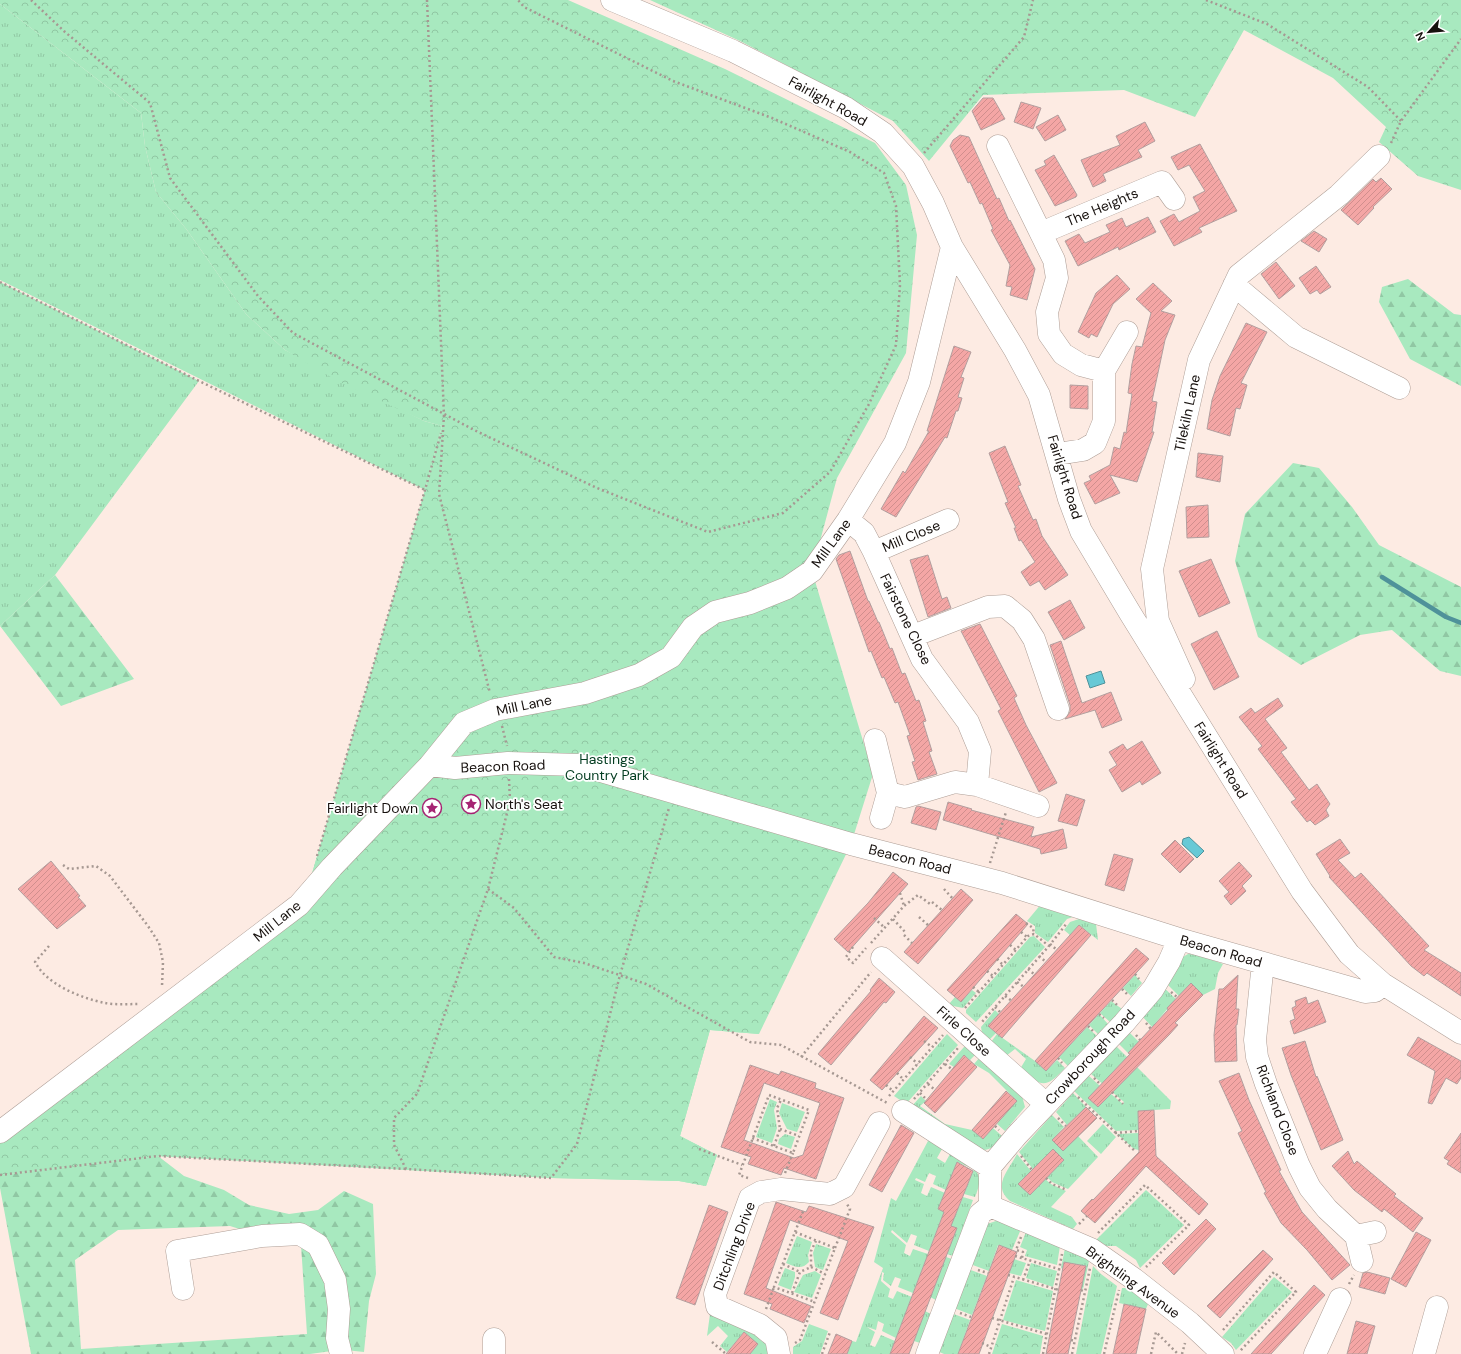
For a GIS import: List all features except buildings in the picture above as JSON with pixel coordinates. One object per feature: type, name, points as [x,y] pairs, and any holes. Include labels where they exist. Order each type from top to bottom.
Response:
[{"type":"street","name":"Fairlight Road","points":[[612,0],[733,51],[846,108],[883,133],[913,166],[933,203],[952,247],[1015,350],[1039,395],[1069,500],[1081,531],[1130,613],[1306,897],[1349,954],[1383,984],[1461,1033]]},
{"type":"street","points":[[998,146],[1054,260],[1057,278],[1047,312],[1049,334],[1063,354],[1081,365],[1104,371]]},
{"type":"street","name":"Tilekiln Lane","points":[[1204,733],[1195,703],[1158,621],[1152,570],[1199,360],[1239,275],[1339,195],[1379,156]]},
{"type":"street","name":"The Heights","points":[[1041,233],[1163,181]]},
{"type":"street","name":"Mill Lane","points":[[0,1132],[299,905],[332,867],[430,765],[464,722],[494,710],[585,693],[639,675],[671,658],[693,628],[715,612],[750,603],[787,588],[812,571],[848,520],[896,443],[919,382],[952,247]]},
{"type":"street","points":[[1234,285],[1296,337],[1399,388]]},
{"type":"street","points":[[1057,454],[1083,450],[1095,442],[1104,421],[1104,371],[1127,332]]},
{"type":"street","name":"Fairstone Close","points":[[848,520],[864,533],[913,636],[922,659],[968,722],[980,751],[977,785]]},
{"type":"street","name":"Mill Close","points":[[874,552],[948,520]]},
{"type":"street","points":[[913,636],[988,607],[1005,606],[1022,620],[1034,639],[1058,709]]},
{"type":"street","points":[[875,740],[888,793],[881,818]]},
{"type":"street","name":"Beacon Road","points":[[430,765],[454,768],[508,763],[580,765],[851,844],[985,879],[1179,939],[1365,992],[1375,991],[1383,984]]},
{"type":"street","points":[[888,793],[905,797],[955,782],[977,785],[1038,806]]},
{"type":"street","name":"Crowborough Road","points":[[990,1167],[1046,1104],[1124,1023],[1153,989],[1169,962],[1179,939]]},
{"type":"street","name":"Firle Close","points":[[882,958],[1046,1104]]},
{"type":"street","name":"Richland Close","points":[[1263,963],[1255,1040],[1257,1057],[1266,1084],[1299,1166],[1310,1188],[1327,1209],[1366,1234],[1362,1260]]},
{"type":"street","points":[[907,1107],[990,1167],[990,1206],[980,1214],[927,1354]]},
{"type":"street","points":[[840,1189],[844,1187],[879,1123]]},
{"type":"street","name":"Ditchling Drive","points":[[785,1350],[776,1338],[760,1325],[717,1306],[715,1294],[750,1198],[761,1192],[781,1190],[830,1194],[840,1189]]},
{"type":"street","name":"Brightling Avenue","points":[[990,1206],[1091,1249],[1134,1279],[1190,1323],[1223,1354]]},
{"type":"street","points":[[183,1290],[177,1251],[262,1236],[300,1234],[318,1245],[335,1280],[339,1309],[337,1338],[341,1354]]},
{"type":"street","points":[[1315,1354],[1340,1299]]},
{"type":"street","points":[[1424,1354],[1437,1307]]},
{"type":"path","points":[[31,0],[66,32],[150,103],[170,178],[258,296],[293,334],[444,415],[597,488],[708,532],[783,513],[830,472],[869,404],[896,344],[900,284],[896,206],[884,173],[850,152],[772,118],[673,81],[524,7],[518,0]]},
{"type":"path","points":[[317,857],[425,490],[444,415],[427,0]]},
{"type":"path","points":[[913,166],[1024,37],[1033,0]]},
{"type":"path","points":[[1206,0],[1267,24],[1368,87],[1402,121]]},
{"type":"path","points":[[1379,156],[1387,150],[1402,121],[1461,39]]},
{"type":"path","points":[[0,282],[199,381],[425,490]]},
{"type":"path","points":[[406,1169],[394,1145],[394,1118],[417,1094],[488,889],[510,801],[507,744],[494,710],[438,494],[442,426]]},
{"type":"path","points":[[0,1174],[158,1156],[551,1178],[577,1144],[620,975],[674,792]]},
{"type":"path","points":[[985,879],[1010,797]]},
{"type":"path","points":[[49,946],[35,962],[39,969],[54,982],[82,996],[106,1003],[142,1004],[165,1007],[161,982],[163,962],[159,944],[148,926],[110,876],[96,866],[70,869],[63,866]]},
{"type":"path","points":[[488,889],[514,908],[554,957],[584,963],[646,984],[750,1042],[781,1045],[907,1107],[961,1045]]},
{"type":"path","points":[[944,889],[953,899]]},
{"type":"path","points":[[900,893],[904,906]]},
{"type":"path","points":[[853,947],[846,957],[853,963],[904,906],[918,895],[943,911]]},
{"type":"path","points":[[978,1026],[1069,920],[1092,913]]},
{"type":"path","points":[[919,917],[930,926]]},
{"type":"path","points":[[874,918],[885,928]]},
{"type":"path","points":[[893,918],[912,943]]},
{"type":"path","points":[[1026,923],[1033,928],[1034,934],[1057,950]]},
{"type":"path","points":[[1021,932],[1027,937]]},
{"type":"path","points":[[962,1012],[1027,937],[1034,934]]},
{"type":"path","points":[[1010,945],[1016,950]]},
{"type":"path","points":[[1039,956],[1046,962]]},
{"type":"path","points":[[801,1056],[882,958]]},
{"type":"path","points":[[997,959],[1003,965]]},
{"type":"path","points":[[1028,969],[1035,975]]},
{"type":"path","points":[[987,971],[993,976]]},
{"type":"path","points":[[1017,982],[1024,987]]},
{"type":"path","points":[[972,987],[979,992]]},
{"type":"path","points":[[1005,996],[1012,1001]]},
{"type":"path","points":[[995,1007],[1001,1013]]},
{"type":"path","points":[[889,1096],[947,1030]]},
{"type":"path","points":[[924,1041],[932,1047]]},
{"type":"path","points":[[910,1057],[918,1064]]},
{"type":"path","points":[[945,1064],[953,1070]]},
{"type":"path","points":[[897,1072],[903,1080]]},
{"type":"path","points":[[928,1084],[936,1090]]},
{"type":"path","points":[[1065,1084],[1136,1152]]},
{"type":"path","points":[[886,1085],[893,1091]]},
{"type":"path","points":[[1112,1092],[1124,1104]]},
{"type":"path","points":[[920,1093],[927,1100]]},
{"type":"path","points":[[750,1179],[739,1175],[768,1095],[808,1110],[784,1175]]},
{"type":"path","points":[[774,1146],[780,1129],[777,1108],[781,1100]]},
{"type":"path","points":[[780,1129],[799,1136]]},
{"type":"path","points":[[1115,1133],[1138,1131]]},
{"type":"path","points":[[752,1138],[793,1153]]},
{"type":"path","points":[[700,1149],[742,1165]]},
{"type":"path","points":[[1046,1178],[1052,1184],[1067,1190]]},
{"type":"path","points":[[1096,1235],[1145,1185],[1189,1225],[1145,1267]]},
{"type":"path","points":[[785,1350],[800,1340],[850,1209],[840,1189]]},
{"type":"path","points":[[763,1316],[810,1193]]},
{"type":"path","points":[[795,1232],[835,1248]]},
{"type":"path","points":[[1021,1235],[1016,1250],[1023,1252],[1022,1258]]},
{"type":"path","points":[[811,1267],[811,1252],[816,1240]]},
{"type":"path","points":[[1043,1354],[1061,1270],[1062,1251]]},
{"type":"path","points":[[1015,1256],[1061,1270]]},
{"type":"path","points":[[1340,1299],[1362,1260]]},
{"type":"path","points":[[1023,1280],[1030,1261]]},
{"type":"path","points":[[782,1264],[800,1272]]},
{"type":"path","points":[[1072,1354],[1090,1266]]},
{"type":"path","points":[[811,1267],[825,1274]]},
{"type":"path","points":[[792,1294],[800,1272],[811,1267]]},
{"type":"path","points":[[1222,1331],[1274,1272],[1296,1292],[1237,1354]]},
{"type":"path","points":[[1008,1275],[1057,1290]]},
{"type":"path","points":[[989,1354],[1014,1277]]},
{"type":"path","points":[[1104,1354],[1120,1284]]},
{"type":"path","points":[[774,1287],[815,1302]]},
{"type":"path","points":[[1081,1290],[1085,1292]]},
{"type":"path","points":[[992,1318],[1048,1334]]},
{"type":"path","points":[[822,1354],[830,1332]]},
{"type":"path","points":[[1151,1354],[1156,1332],[1178,1354]]},
{"type":"path","points":[[1071,1340],[1075,1341]]},
{"type":"path","points":[[712,1342],[726,1354]]},
{"type":"path","points":[[982,1344],[991,1347]]},
{"type":"green space","name":"Hastings Country Park","points":[[0,0],[568,0],[725,69],[875,143],[906,185],[917,235],[906,353],[837,478],[812,571],[873,774],[851,844],[759,1034],[710,1030],[680,1136],[717,1155],[706,1186],[679,1181],[551,1178],[158,1156],[0,1175],[0,1132],[308,887],[425,490],[442,426],[424,421],[336,380],[285,350],[246,314],[187,230],[156,192],[145,146],[141,113],[0,4]]},
{"type":"green space","points":[[650,0],[1461,0],[1461,190],[1418,176],[1379,142],[1386,127],[1333,78],[1244,30],[1195,117],[1124,90],[983,95],[929,161],[893,121],[740,41]]},
{"type":"green space","points":[[0,4],[141,113],[145,146],[156,192],[187,230],[246,314],[285,350],[424,421],[442,426],[425,490],[0,280]]},
{"type":"green space","points":[[1408,279],[1454,314],[1461,315],[1461,386],[1410,359],[1379,302],[1382,287]]},
{"type":"green space","points":[[0,282],[199,381],[55,575],[0,626]]},
{"type":"green space","points":[[1293,463],[1319,468],[1352,507],[1379,545],[1461,587],[1461,676],[1440,671],[1392,630],[1360,635],[1301,665],[1258,637],[1235,561],[1245,514]]},
{"type":"green space","points":[[425,490],[759,1034],[710,1030],[680,1136],[717,1155],[706,1186],[679,1181],[551,1178],[158,1156],[0,1175],[308,887]]},
{"type":"green space","points":[[55,575],[134,679],[61,706],[0,626]]},
{"type":"green space","points":[[1042,903],[1076,916],[1067,919],[1048,942],[1035,933],[1035,926],[1027,921]]},
{"type":"green space","points":[[1079,919],[1096,924],[1098,940],[1079,925],[1070,935],[1064,930],[1070,922]]},
{"type":"green space","points":[[1034,936],[1045,947],[976,1022],[966,1013],[966,1010],[1030,937]]},
{"type":"green space","points":[[1188,954],[1199,955],[1223,964],[1218,973],[1215,989],[1203,995],[1191,983],[1179,996],[1166,983],[1181,958]]},
{"type":"green space","points":[[1135,975],[1142,983],[1131,996],[1123,988]]},
{"type":"green space","points":[[1162,986],[1176,999],[1152,1027],[1141,1015]]},
{"type":"green space","points":[[972,990],[976,993],[963,1008],[949,1004],[955,997],[961,1002]]},
{"type":"green space","points":[[1111,1001],[1122,1009],[1110,1022],[1100,1013]]},
{"type":"green space","points":[[995,1010],[999,1014],[988,1026],[996,1033],[989,1040],[982,1033],[981,1027]]},
{"type":"green space","points":[[1099,1014],[1108,1024],[1098,1034],[1089,1025]]},
{"type":"green space","points":[[1087,1027],[1097,1036],[1069,1067],[1059,1057]]},
{"type":"green space","points":[[1128,1031],[1139,1042],[1128,1053],[1118,1043]]},
{"type":"green space","points":[[947,1034],[958,1045],[906,1104],[894,1096]]},
{"type":"green space","points":[[997,1034],[1035,1061],[1046,1071],[1057,1060],[1065,1068],[1052,1080],[1043,1083],[1038,1082],[1020,1069],[1026,1059],[1015,1049],[1006,1056],[991,1042]]},
{"type":"green space","points":[[1116,1046],[1171,1101],[1170,1109],[1138,1111],[1138,1130],[1116,1131],[1074,1091],[1089,1076],[1100,1086],[1088,1098],[1098,1107],[1111,1094],[1123,1104],[1124,1102],[1091,1074]]},
{"type":"green space","points":[[964,1047],[971,1047],[977,1053],[970,1060],[964,1055],[954,1067],[949,1064]]},
{"type":"green space","points":[[980,1057],[1022,1096],[1025,1107],[1005,1131],[997,1124],[1016,1100],[989,1073],[974,1064]]},
{"type":"green space","points":[[1073,1093],[1086,1107],[1067,1125],[1056,1112]]},
{"type":"green space","points":[[921,1096],[926,1101],[920,1106],[945,1124],[972,1130],[983,1139],[993,1128],[1002,1136],[995,1145],[988,1150],[980,1150],[911,1107]]},
{"type":"green space","points":[[770,1099],[777,1102],[774,1110],[777,1128],[772,1143],[756,1137]]},
{"type":"green space","points":[[782,1103],[805,1112],[797,1132],[787,1129],[779,1113]]},
{"type":"green space","points":[[1052,1115],[1064,1127],[1052,1140],[1063,1151],[1078,1136],[1098,1157],[1068,1189],[1052,1182],[1047,1177],[1064,1160],[1053,1149],[1033,1169],[1019,1152]]},
{"type":"green space","points":[[1103,1124],[1116,1137],[1101,1154],[1087,1141]]},
{"type":"green space","points":[[1138,1133],[1139,1150],[1134,1149],[1117,1134]]},
{"type":"green space","points":[[785,1134],[795,1137],[791,1149],[778,1144],[779,1139]]},
{"type":"green space","points":[[931,1140],[942,1149],[937,1158],[945,1163],[950,1154],[974,1169],[957,1162],[946,1190],[933,1184],[936,1176],[929,1173],[925,1182],[916,1178],[915,1180],[924,1184],[921,1193],[927,1196],[931,1187],[945,1193],[938,1209],[955,1216],[963,1197],[973,1200],[953,1256],[947,1254],[956,1228],[940,1222],[929,1251],[914,1245],[917,1236],[911,1234],[907,1243],[892,1230],[891,1232],[906,1245],[904,1253],[910,1256],[913,1249],[928,1254],[913,1293],[898,1287],[901,1279],[895,1277],[891,1286],[883,1280],[884,1273],[882,1272],[881,1281],[890,1289],[888,1297],[893,1299],[897,1291],[912,1297],[896,1338],[882,1331],[884,1324],[878,1321],[876,1330],[867,1327],[875,1332],[870,1345],[875,1347],[881,1335],[895,1341],[890,1354],[847,1354],[852,1341],[856,1342],[883,1268],[874,1262],[891,1198],[896,1201],[928,1141]]},
{"type":"green space","points":[[1017,1154],[1031,1171],[1019,1183],[1030,1195],[1045,1179],[1051,1184],[1066,1191],[1051,1207],[1072,1217],[1077,1224],[1073,1229],[1010,1201],[1005,1195],[1002,1190],[1003,1178]]},
{"type":"green space","points":[[158,1156],[184,1176],[224,1190],[249,1205],[289,1214],[318,1210],[344,1191],[373,1204],[376,1274],[369,1301],[364,1352],[345,1350],[320,1239],[262,1236],[230,1226],[118,1230],[75,1260],[81,1349],[307,1334],[301,1245],[318,1245],[339,1350],[310,1354],[31,1354],[0,1188],[0,1175]]},
{"type":"green space","points":[[974,1169],[979,1180],[975,1197],[964,1194]]},
{"type":"green space","points":[[1146,1190],[1184,1225],[1140,1268],[1136,1260],[1116,1246],[1107,1246],[1096,1240]]},
{"type":"green space","points":[[999,1220],[1021,1229],[1012,1250],[998,1245],[989,1271],[970,1264],[987,1224]]},
{"type":"green space","points":[[1026,1232],[1060,1246],[1057,1265],[1025,1256],[1027,1250],[1020,1247]]},
{"type":"green space","points":[[797,1236],[812,1242],[808,1255],[809,1262],[801,1267],[795,1267],[786,1263]]},
{"type":"green space","points":[[816,1244],[831,1249],[823,1270],[815,1267],[813,1253]]},
{"type":"green space","points":[[1065,1248],[1089,1261],[1083,1289],[1081,1288],[1086,1266],[1064,1262],[1063,1269],[1061,1268]]},
{"type":"green space","points":[[946,1257],[952,1259],[936,1300],[930,1297]]},
{"type":"green space","points":[[1014,1259],[1026,1263],[1021,1276],[1009,1273]]},
{"type":"green space","points":[[1031,1263],[1057,1271],[1053,1287],[1026,1278]]},
{"type":"green space","points":[[1093,1266],[1117,1286],[1101,1354],[1076,1354]]},
{"type":"green space","points":[[785,1268],[795,1272],[791,1290],[778,1285]]},
{"type":"green space","points":[[968,1269],[987,1276],[972,1315],[954,1308]]},
{"type":"green space","points":[[815,1271],[821,1275],[812,1298],[794,1292],[803,1275]]},
{"type":"green space","points":[[1274,1277],[1292,1292],[1236,1350],[1231,1343],[1222,1337]]},
{"type":"green space","points":[[1016,1280],[1053,1291],[1045,1331],[1003,1320]]},
{"type":"green space","points":[[1122,1288],[1128,1288],[1148,1304],[1146,1309],[1119,1303]]},
{"type":"green space","points":[[925,1311],[931,1314],[920,1343],[914,1341]]},
{"type":"green space","points":[[951,1313],[970,1320],[958,1354],[944,1354],[937,1351]]},
{"type":"green space","points":[[710,1314],[762,1338],[767,1342],[771,1354],[750,1354],[758,1344],[744,1332],[727,1352],[720,1346],[728,1336],[718,1326],[707,1336]]},
{"type":"green space","points":[[809,1324],[828,1331],[820,1354],[793,1354],[793,1347],[802,1341]]},
{"type":"green space","points":[[1002,1324],[1043,1336],[1040,1354],[992,1354]]},
{"type":"water","points":[[1101,671],[1105,683],[1090,688],[1086,676]]},
{"type":"water","points":[[1189,837],[1204,851],[1197,858],[1182,844],[1183,839]]},
{"type":"waterway","points":[[1382,577],[1446,617],[1461,623]]},
{"type":"place","name":"North's Seat","points":[[471,804]]},
{"type":"place","name":"Fairlight Down","points":[[432,808]]}]
